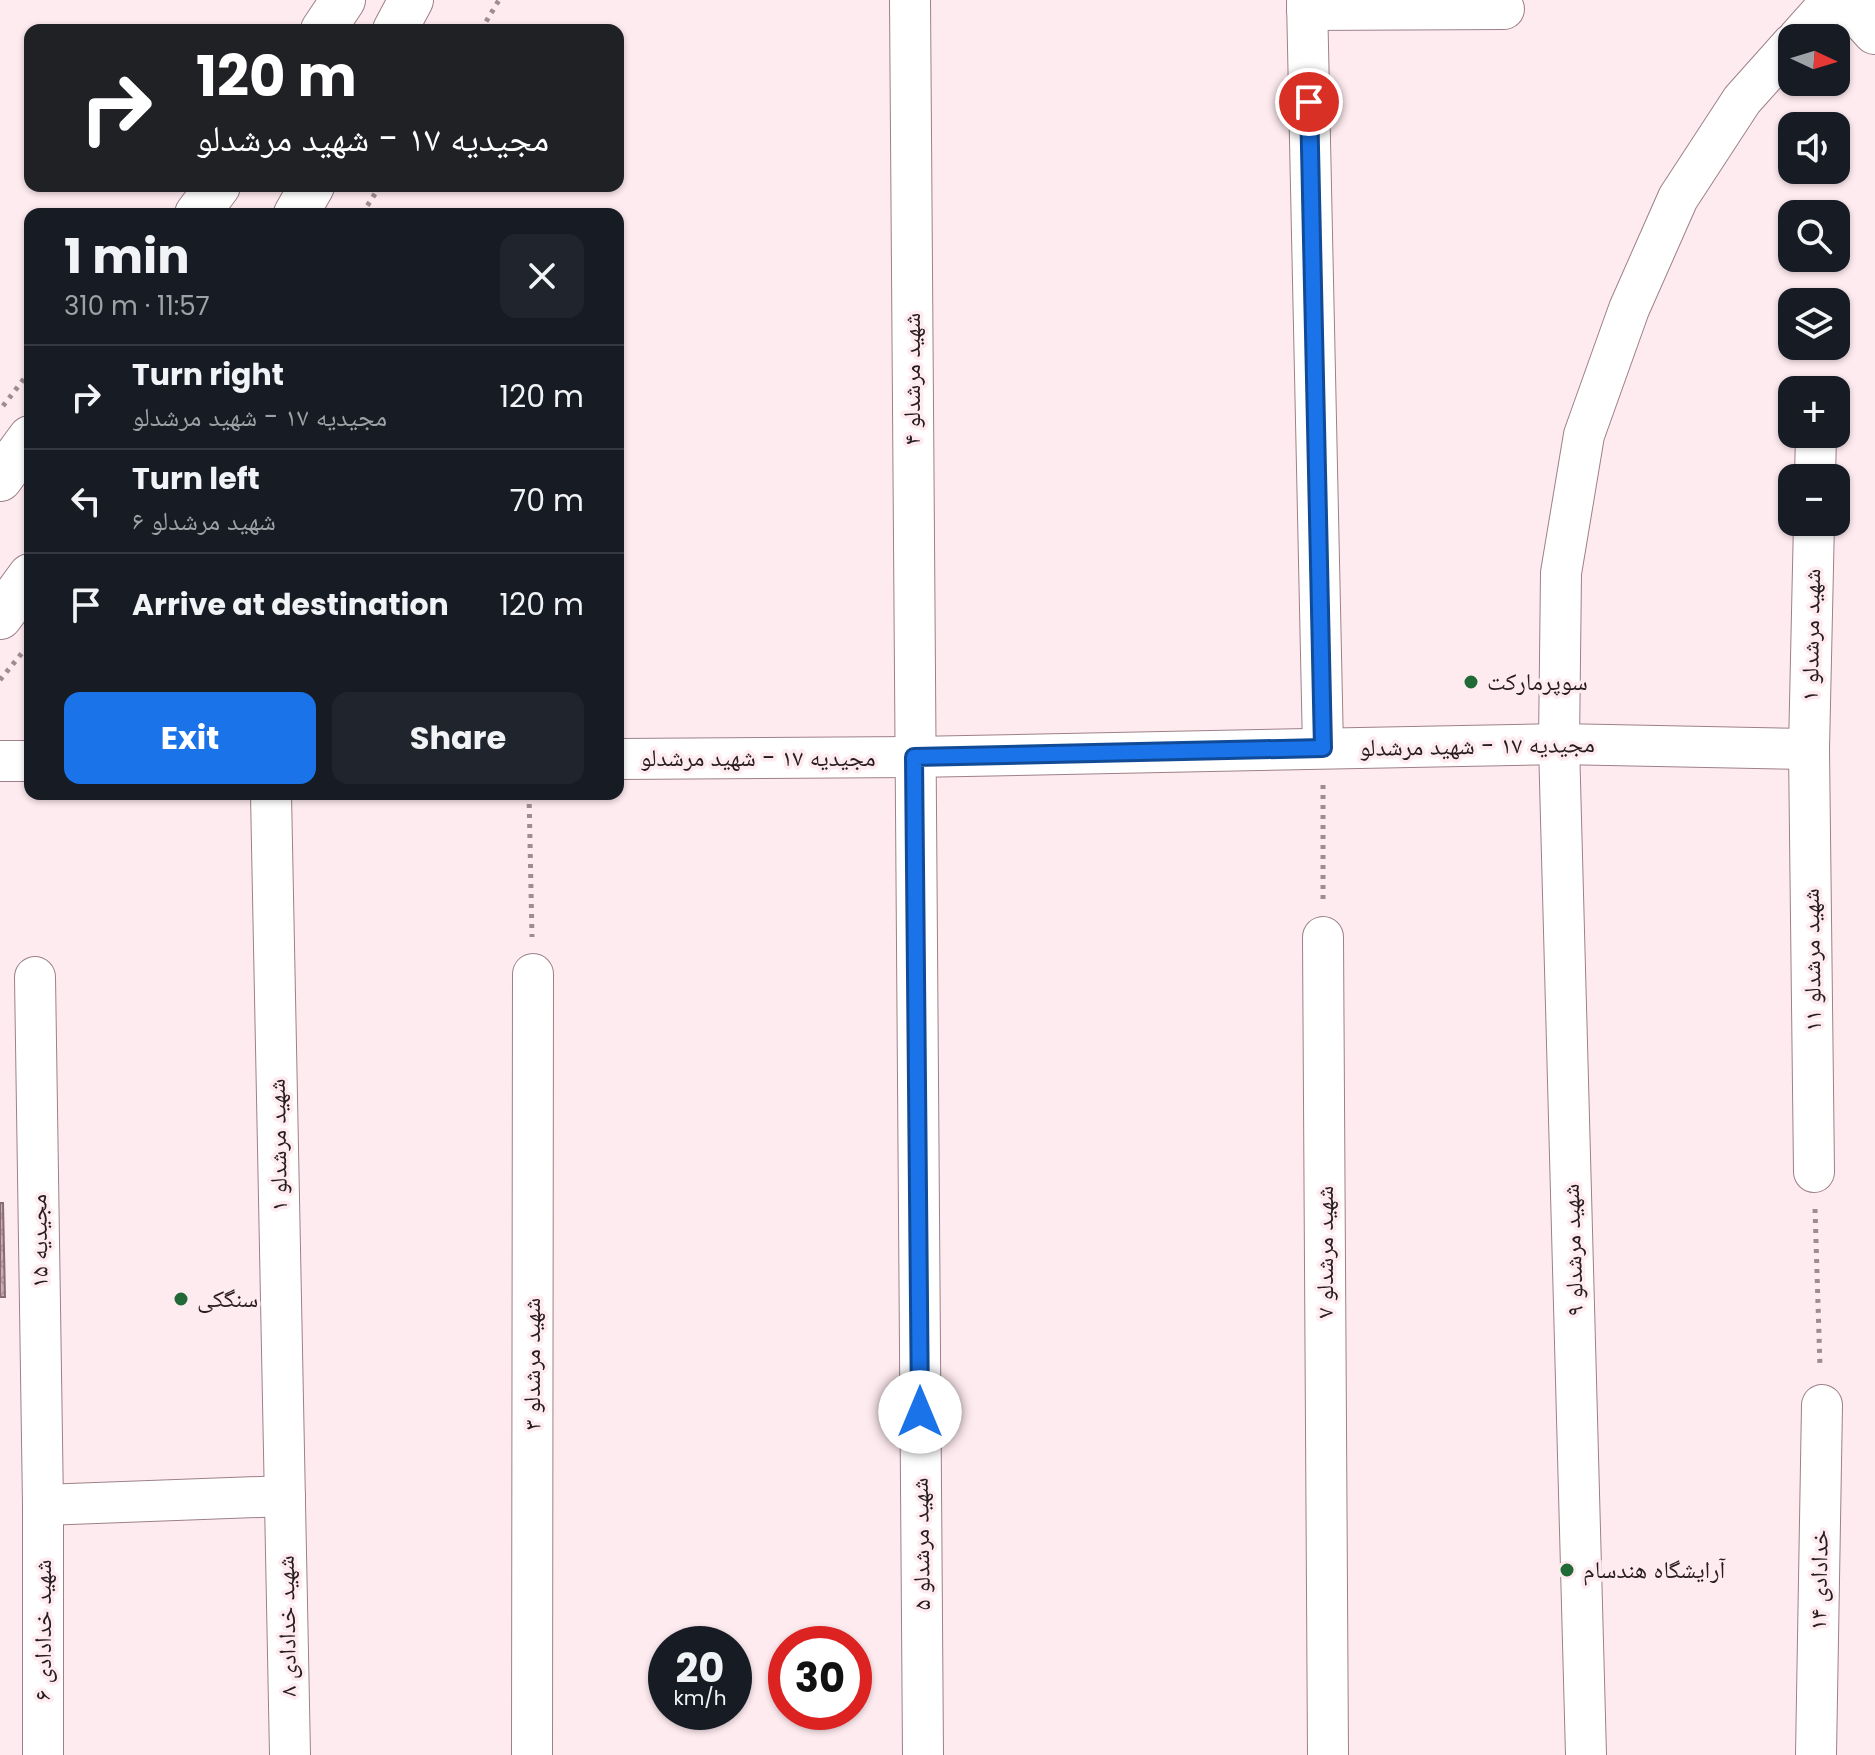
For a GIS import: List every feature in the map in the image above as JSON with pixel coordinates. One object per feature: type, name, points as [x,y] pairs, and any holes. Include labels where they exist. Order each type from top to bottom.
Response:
[{"type":"main road","points":[[327,24],[343,0]]},
{"type":"main road","points":[[398,24],[411,0]]},
{"type":"main road","points":[[1846,0],[1875,32]]},
{"type":"main road","points":[[0,479],[24,446]]},
{"type":"main road","points":[[0,617],[24,584]]},
{"type":"street","name":"شهید مرشدلو ۴","points":[[910,0],[914,757]]},
{"type":"street","points":[[1811,24],[1832,0]]},
{"type":"street","points":[[1323,748],[1307,5],[1504,9]]},
{"type":"street","name":"شهید مرشدلو ۹","points":[[1586,1755],[1559,744],[1561,573],[1584,435],[1629,309],[1678,198],[1742,100],[1778,60]]},
{"type":"street","name":"شهید مرشدلو ۱","points":[[1809,749],[1814,536]]},
{"type":"street","name":"مجیدیه ۱۷ - شهید مرشدلو","points":[[624,759],[914,757],[1559,744],[1809,749]]},
{"type":"street","name":"شهید مرشدلو ۱۱","points":[[1809,749],[1814,1172]]},
{"type":"street","name":"شهید مرشدلو ۵","points":[[914,757],[923,1755]]},
{"type":"street","points":[[0,761],[24,761]]},
{"type":"street","name":"شهید مرشدلو ۱","points":[[271,800],[285,1496]]},
{"type":"street","name":"شهید مرشدلو ۷","points":[[1323,937],[1328,1755]]},
{"type":"street","name":"شهید مرشدلو ۳","points":[[532,1755],[533,974]]},
{"type":"street","name":"مجیدیه ۱۵","points":[[35,977],[43,1505]]},
{"type":"street","name":"خدادادی ۱۴","points":[[1816,1755],[1822,1405]]},
{"type":"street","points":[[43,1505],[285,1496]]},
{"type":"street","name":"شهید خدادادی ۸","points":[[285,1496],[290,1755]]},
{"type":"street","name":"شهید خدادادی ۶","points":[[43,1505],[43,1755]]},
{"type":"path","points":[[485,24],[499,0]]},
{"type":"path","points":[[0,410],[24,379]]},
{"type":"path","points":[[0,680],[24,650]]},
{"type":"path","points":[[1323,748],[1323,937]]},
{"type":"path","points":[[529,800],[533,974]]},
{"type":"path","points":[[1814,1172],[1822,1405]]},
{"type":"building","points":[[0,1203],[3,1203],[5,1297],[0,1297]]},
{"type":"place","name":"سوپرمارکت","points":[[1471,682]]},
{"type":"place","name":"سنگکی","points":[[181,1299]]},
{"type":"place","name":"آرایشگاه هندسام","points":[[1567,1570]]},
{"type":"route","points":[[920,1412],[914,757],[1323,748],[1309,102]]}]
